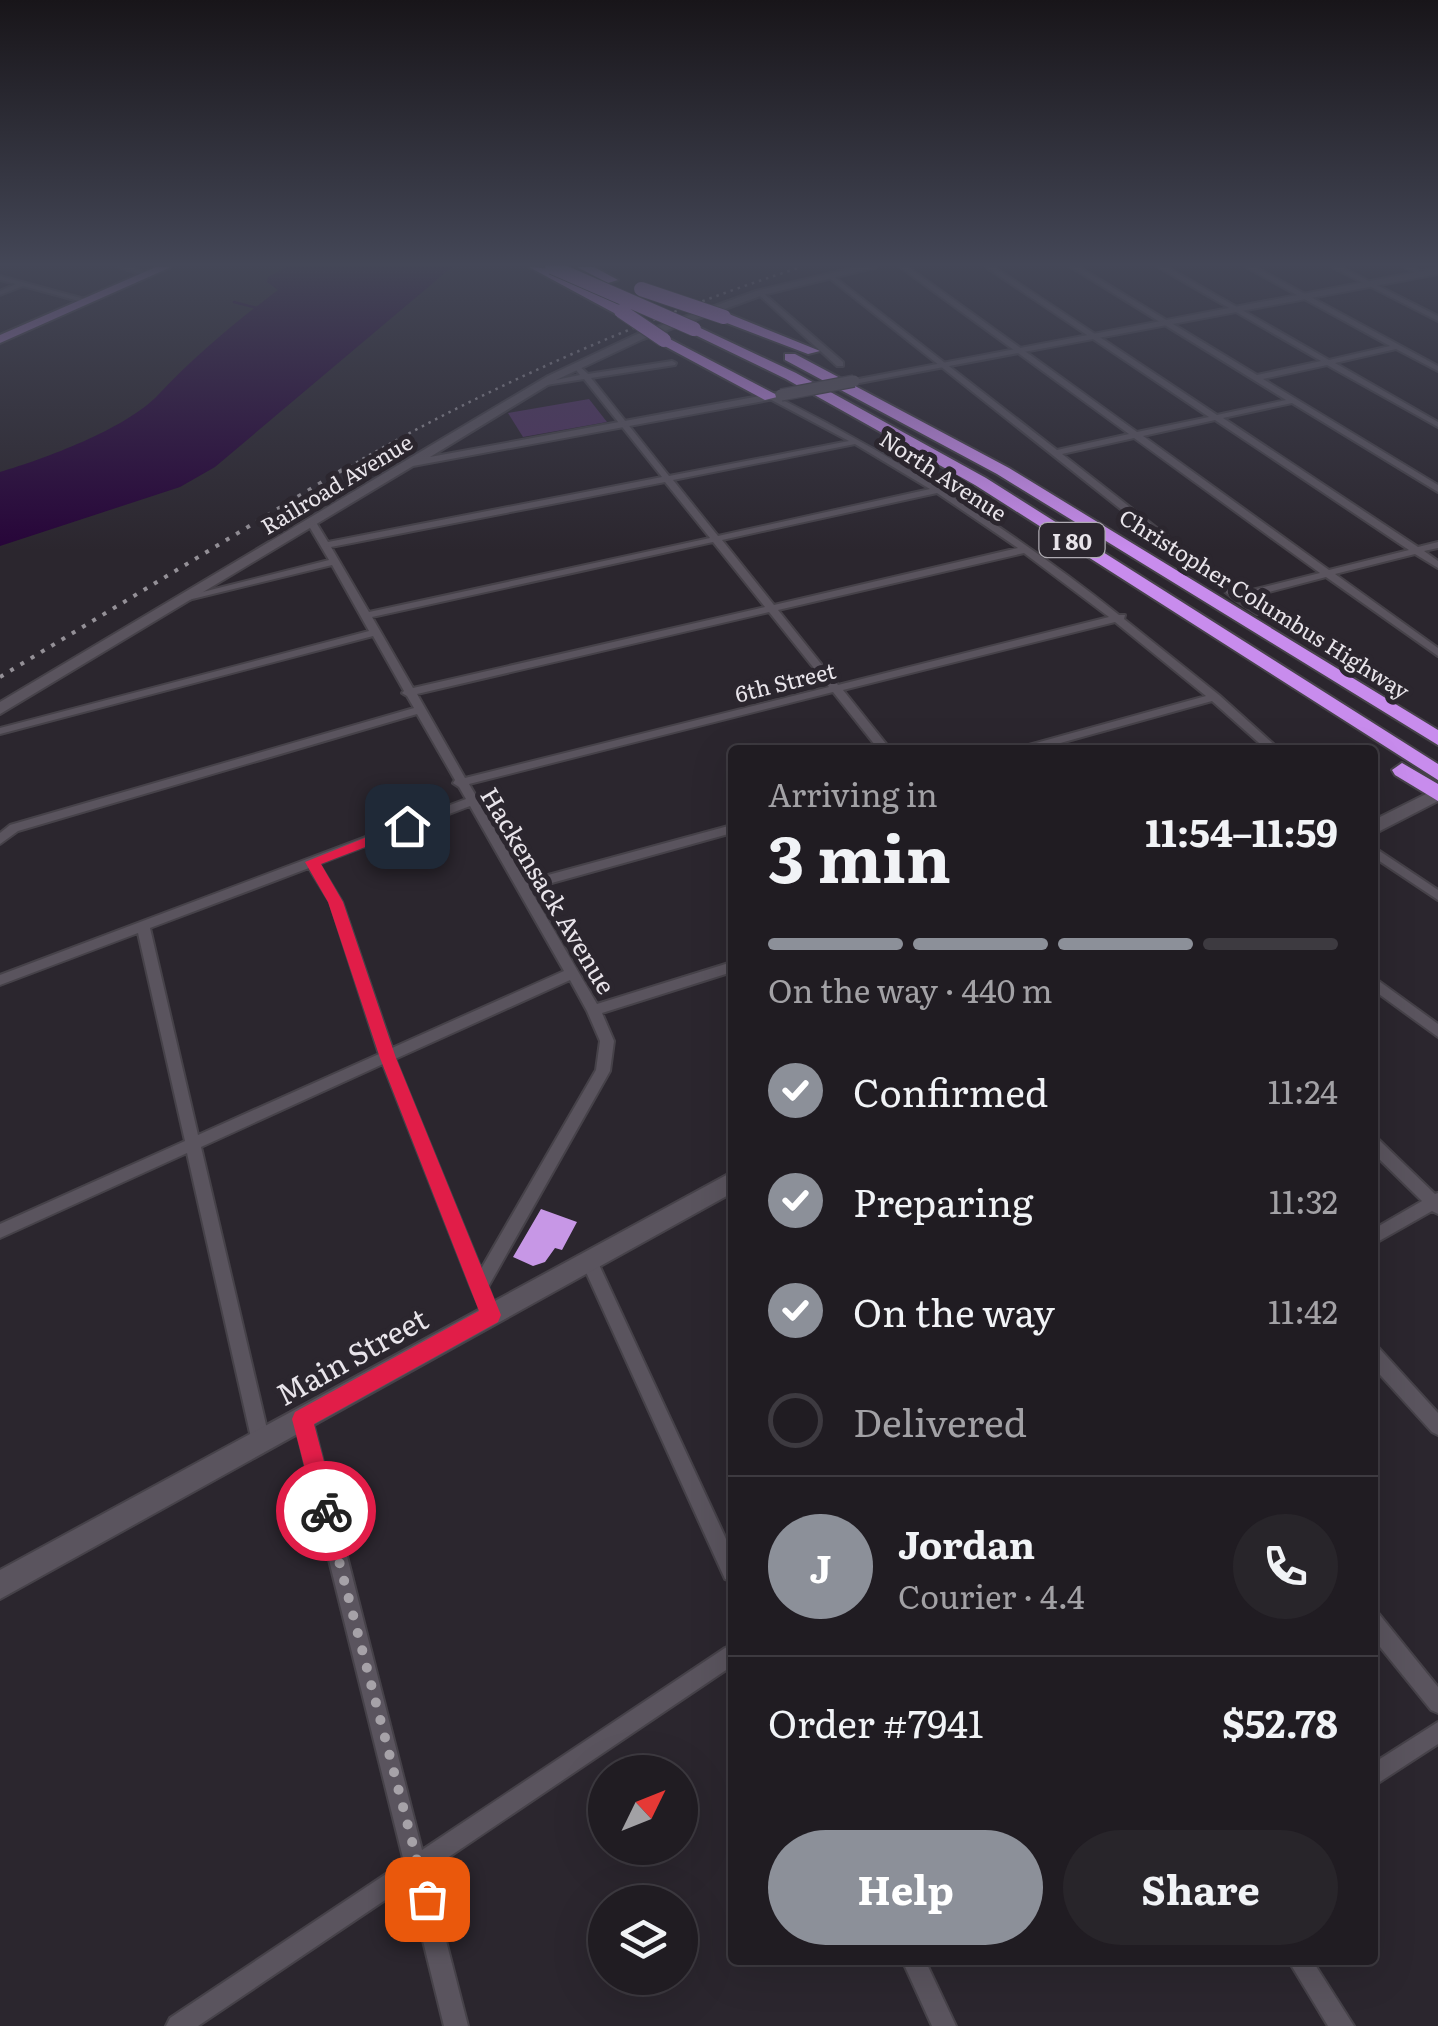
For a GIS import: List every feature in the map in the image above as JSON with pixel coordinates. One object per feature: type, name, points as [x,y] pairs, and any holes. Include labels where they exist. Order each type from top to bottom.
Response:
[{"type":"highway","points":[[707,362],[776,396]]},
{"type":"highway","name":"Christopher Columbus Highway","points":[[761,362],[1363,745]]},
{"type":"highway","name":"Christopher Columbus Highway","points":[[767,362],[968,474],[1438,773]]},
{"type":"highway","name":"Christopher Columbus Highway","points":[[773,362],[958,458],[1438,759]]},
{"type":"highway","name":"Christopher Columbus Highway","points":[[790,362],[844,384],[981,458],[1438,739]]},
{"type":"highway","points":[[831,362],[840,364]]},
{"type":"highway","name":"Christopher Columbus Highway","points":[[1378,755],[1438,794]]},
{"type":"main road","name":"Railroad Avenue","points":[[0,709],[540,384],[582,371],[598,362]]},
{"type":"main road","points":[[404,465],[955,362]]},
{"type":"main road","points":[[840,364],[856,381]]},
{"type":"main road","points":[[1378,826],[1438,794]]},
{"type":"main road","name":"Main Street","points":[[0,1586],[728,1184]]},
{"type":"street","points":[[939,362],[1257,611]]},
{"type":"street","points":[[1032,362],[1438,653]]},
{"type":"street","points":[[1131,362],[1438,564]]},
{"type":"street","points":[[1229,362],[1438,490]]},
{"type":"street","points":[[1256,378],[1328,362],[1438,425]]},
{"type":"street","points":[[582,371],[672,363]]},
{"type":"street","points":[[582,371],[881,745]]},
{"type":"street","name":"North Avenue","points":[[776,396],[935,492],[1121,617],[1268,745]]},
{"type":"street","points":[[1052,453],[1292,400]]},
{"type":"street","points":[[324,546],[854,442]]},
{"type":"street","points":[[364,616],[935,492]]},
{"type":"street","name":"Hackensack Avenue","points":[[310,521],[459,784],[594,1010],[607,1041],[603,1072],[479,1287]]},
{"type":"street","points":[[1237,596],[1438,545]]},
{"type":"street","points":[[407,693],[1023,550]]},
{"type":"street","points":[[184,598],[333,562]]},
{"type":"street","name":"6th Street","points":[[459,784],[1121,617]]},
{"type":"street","points":[[0,731],[373,633]]},
{"type":"street","points":[[1041,745],[1215,698]]},
{"type":"street","points":[[0,840],[7,830],[417,710]]},
{"type":"street","points":[[0,980],[470,802]]},
{"type":"street","points":[[521,887],[728,830]]},
{"type":"street","points":[[1378,854],[1438,896]]},
{"type":"street","points":[[312,862],[336,902],[388,1058],[491,1315]]},
{"type":"street","points":[[143,926],[261,1442]]},
{"type":"street","points":[[594,1010],[728,969]]},
{"type":"street","points":[[0,1231],[572,973]]},
{"type":"street","points":[[1378,987],[1438,1032]]},
{"type":"street","points":[[1378,1148],[1437,1203],[1378,1235]]},
{"type":"street","points":[[589,1261],[728,1563]]},
{"type":"street","points":[[1378,1360],[1438,1426]]},
{"type":"street","points":[[302,1419],[420,1868],[456,2026]]},
{"type":"street","points":[[1378,1629],[1438,1704]]},
{"type":"street","points":[[178,2026],[420,1868],[728,1658]]},
{"type":"street","points":[[1378,1773],[1438,1732]]},
{"type":"street","points":[[915,1965],[944,2026]]},
{"type":"street","points":[[1302,1965],[1342,2026]]},
{"type":"shaded area","points":[[193,362],[340,362],[215,467],[180,487],[0,546],[0,472],[84,441],[144,408]]},
{"type":"shaded area","points":[[589,399],[607,422],[523,437],[508,413]]},
{"type":"building","points":[[541,1209],[577,1222],[562,1250],[555,1248],[545,1262],[533,1266],[513,1257]]},
{"type":"railway","points":[[343,470],[554,362]]},
{"type":"railway","points":[[0,677],[347,467]]},
{"type":"way so far","points":[[326,1511],[427,1899]]},
{"type":"route","points":[[326,1511],[302,1419],[491,1315],[388,1058],[336,902],[312,862],[407,826]]}]
